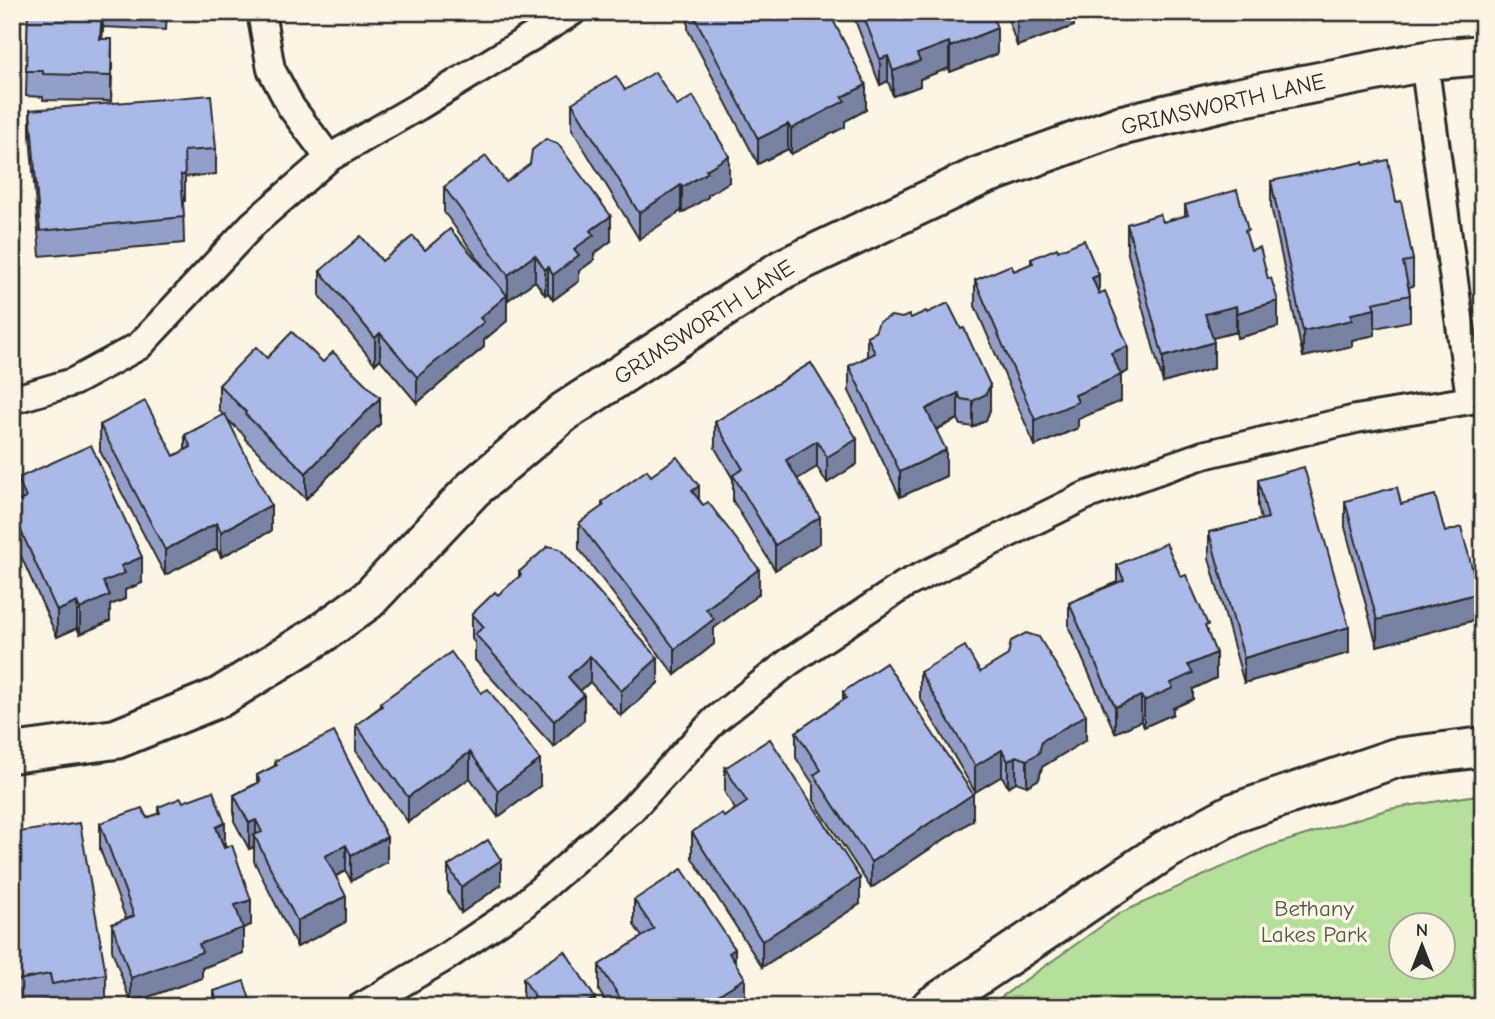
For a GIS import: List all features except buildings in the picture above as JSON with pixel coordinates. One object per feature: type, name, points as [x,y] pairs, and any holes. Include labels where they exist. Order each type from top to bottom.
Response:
[{"type":"street","name":"GRIMSWORTH LANE","points":[[12,753],[116,739],[220,697],[319,635],[368,600],[473,489],[564,412],[783,269],[978,177],[1119,126],[1232,99],[1424,61],[1483,55]]},
{"type":"street","points":[[931,1007],[1164,851],[1234,813],[1396,758],[1483,747]]},
{"type":"lane","points":[[261,12],[271,69],[291,107],[329,158]]},
{"type":"lane","points":[[12,400],[73,382],[139,346],[253,224],[329,158],[572,12]]},
{"type":"lane","points":[[361,1007],[446,957],[522,906],[632,809],[715,720],[789,663],[904,585],[1085,496],[1203,455],[1356,419],[1476,398],[1424,61]]},
{"type":"green space","name":"Bethany Lakes Park","points":[[1483,794],[1483,1007],[987,1007],[1120,913],[1267,847],[1389,809]]}]
